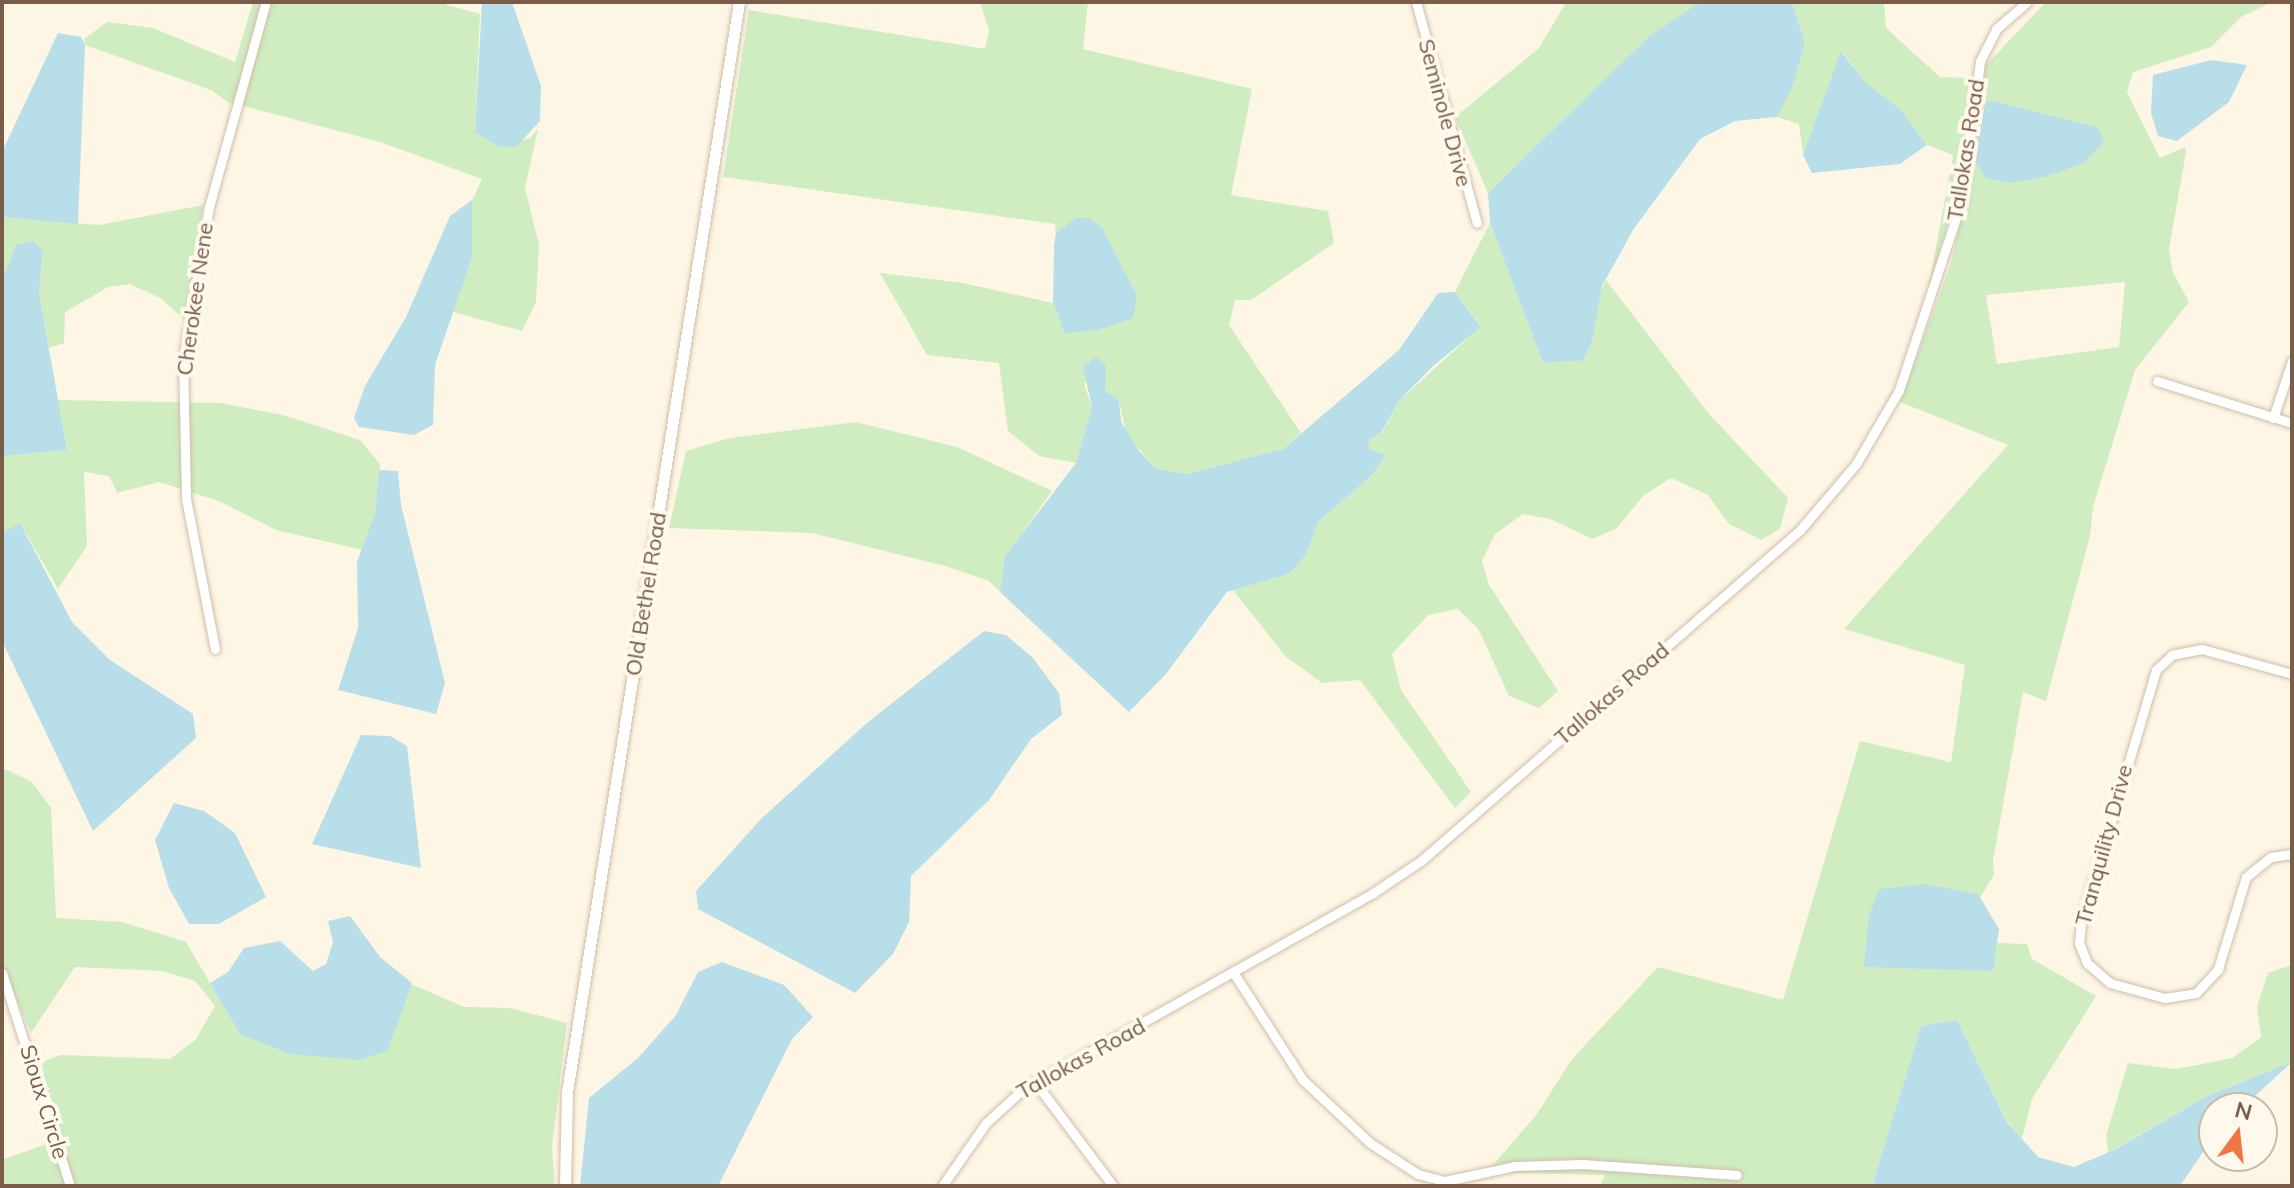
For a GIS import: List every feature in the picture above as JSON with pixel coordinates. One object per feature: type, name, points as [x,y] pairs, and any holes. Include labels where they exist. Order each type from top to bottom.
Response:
[{"type":"street","name":"Cherokee Nene","points":[[215,649],[186,499],[183,360],[209,207],[266,2]]},
{"type":"street","name":"Old Bethel Road","points":[[565,1186],[567,1092],[739,2]]},
{"type":"street","name":"Seminole Drive","points":[[1416,2],[1477,223]]},
{"type":"street","name":"Tallokas Road","points":[[942,1186],[992,1116],[1035,1082],[1233,972],[1422,860],[1740,585],[1835,490],[1899,390],[1962,200],[1980,61],[1996,29],[2027,2]]},
{"type":"street","points":[[2273,418],[2292,361]]},
{"type":"street","points":[[2157,381],[2292,423]]},
{"type":"street","name":"Tranquility Drive","points":[[2292,674],[2202,649],[2181,650],[2156,670],[2081,924],[2082,954],[2093,971],[2110,983],[2165,998],[2196,993],[2218,969],[2246,877],[2261,862],[2292,854]]},
{"type":"street","points":[[1233,972],[1303,1080],[1370,1143],[1418,1174],[1445,1181],[1515,1166],[1584,1164],[1737,1175]]},
{"type":"street","name":"Sioux Circle","points":[[2,973],[70,1186]]},
{"type":"street","points":[[1035,1082],[1113,1186]]},
{"type":"green space","points":[[253,2],[437,2],[480,14],[475,131],[499,147],[530,138],[538,129],[525,188],[539,245],[536,302],[522,331],[450,311],[472,257],[470,205],[482,179],[380,142],[228,102],[211,90],[85,45],[84,39],[107,22],[153,28],[235,62]]},
{"type":"green space","points":[[980,2],[1088,2],[1083,49],[1252,89],[1231,195],[1328,211],[1334,243],[1251,300],[1235,300],[1229,325],[1301,433],[1283,449],[1186,474],[1157,469],[1127,436],[1119,400],[1104,391],[1106,365],[1084,384],[1092,407],[1076,463],[1039,456],[1008,431],[999,363],[927,355],[880,273],[963,283],[1053,303],[1064,333],[1055,224],[723,177],[749,10],[985,49],[989,30]]},
{"type":"green space","points":[[1566,2],[1700,2],[1648,37],[1488,193],[1455,117],[1539,48]]},
{"type":"green space","points":[[1792,2],[1884,2],[1886,28],[1940,77],[1972,78],[1962,176],[1928,291],[1953,155],[1927,145],[1901,110],[1865,82],[1842,51],[1803,155],[1799,124],[1777,117],[1805,43]]},
{"type":"green space","points":[[2046,2],[2292,2],[2270,3],[2241,17],[2211,47],[2133,72],[2127,92],[2160,158],[2185,147],[2169,249],[2173,273],[2189,302],[2135,370],[2093,507],[2090,536],[2046,701],[2023,692],[1993,861],[1994,875],[1980,898],[1978,894],[1992,971],[1997,943],[2027,944],[2032,959],[2096,996],[2032,1099],[2022,1139],[2007,1121],[1957,1020],[1921,1026],[1872,1186],[1600,1186],[1605,1175],[1487,1172],[1537,1114],[1572,1059],[1658,967],[1783,1000],[1860,741],[1951,762],[1965,665],[1844,629],[2008,445],[1900,402],[1951,263],[1974,160],[1985,178],[2009,182],[2044,177],[2042,116],[2013,107],[1980,122],[1976,148],[1985,66]],"holes":[[[2125,282],[2119,347],[1997,364],[1986,295]]]},
{"type":"green space","points":[[203,205],[185,320],[160,298],[130,284],[108,287],[65,312],[64,343],[49,348],[39,293],[43,251],[2,281],[2,217],[99,225]]},
{"type":"green space","points":[[1490,223],[1543,363],[1568,359],[1606,280],[1709,414],[1788,498],[1780,529],[1761,540],[1729,524],[1708,495],[1671,478],[1643,496],[1617,528],[1593,539],[1550,519],[1523,514],[1495,534],[1482,561],[1489,585],[1558,691],[1539,708],[1509,696],[1479,630],[1458,609],[1428,615],[1392,654],[1401,690],[1471,792],[1455,808],[1360,680],[1322,683],[1285,656],[1233,590],[1289,574],[1306,555],[1318,522],[1372,475],[1385,455],[1368,448],[1370,440],[1382,433],[1399,401],[1481,326],[1455,292]]},
{"type":"green space","points":[[58,400],[221,403],[283,415],[360,440],[380,464],[375,514],[363,550],[276,530],[219,501],[159,482],[117,493],[109,476],[84,472],[87,546],[58,589],[20,523],[2,533],[2,456],[67,450]]},
{"type":"green space","points":[[856,422],[957,447],[1052,491],[1006,556],[1000,592],[989,581],[945,566],[812,533],[669,528],[686,451],[730,438]]},
{"type":"green space","points":[[3,768],[32,782],[51,808],[56,918],[122,922],[186,942],[240,1034],[401,1008],[411,984],[464,1007],[510,1008],[567,1023],[552,1147],[555,1186],[2,1186],[2,1160],[54,1141],[42,1062],[60,1055],[170,1059],[196,1039],[215,1006],[195,981],[162,971],[75,967],[31,1033],[2,965]]},
{"type":"green space","points":[[2292,965],[2292,1062],[2217,1092],[2198,1092],[2198,1101],[2108,1153],[2106,1136],[2128,1063],[2176,1069],[2232,1058],[2261,1037],[2257,1007],[2268,973]]},
{"type":"water","points":[[482,2],[512,2],[541,86],[540,121],[516,147],[499,147],[475,132]]},
{"type":"water","points":[[1700,2],[1792,2],[1805,43],[1793,85],[1777,117],[1735,121],[1700,139],[1633,230],[1602,286],[1592,341],[1583,360],[1543,363],[1490,223],[1488,193],[1648,37]]},
{"type":"water","points":[[58,33],[81,37],[85,45],[78,224],[2,217],[2,152]]},
{"type":"water","points":[[1841,51],[1865,82],[1901,110],[1927,145],[1900,164],[1812,173],[1803,155]]},
{"type":"water","points":[[2211,60],[2247,65],[2229,102],[2177,141],[2158,136],[2151,113],[2153,75]]},
{"type":"water","points":[[1993,101],[2097,127],[2104,142],[2084,163],[2044,177],[2009,183],[1985,178],[1974,160],[1986,103]]},
{"type":"water","points":[[472,200],[472,257],[435,365],[433,425],[414,435],[359,427],[354,418],[365,386],[406,317],[450,216]]},
{"type":"water","points":[[1076,218],[1089,218],[1103,229],[1137,296],[1133,318],[1098,330],[1064,333],[1053,303],[1054,245],[1056,233]]},
{"type":"water","points":[[33,241],[43,251],[39,293],[67,450],[2,456],[2,281],[16,245]]},
{"type":"water","points":[[1455,292],[1481,327],[1433,366],[1399,401],[1381,433],[1370,440],[1368,448],[1386,455],[1372,475],[1318,522],[1306,555],[1289,574],[1227,592],[1166,674],[1129,712],[1000,592],[1005,556],[1076,463],[1092,407],[1083,367],[1096,357],[1106,365],[1105,391],[1119,400],[1121,421],[1139,451],[1157,469],[1186,474],[1283,449],[1399,350],[1438,293]]},
{"type":"water","points":[[379,470],[398,471],[401,505],[445,683],[436,714],[338,690],[358,628],[357,562],[375,514]]},
{"type":"water","points":[[20,523],[72,622],[110,660],[193,714],[196,738],[93,831],[2,641],[2,533]]},
{"type":"water","points":[[984,631],[1006,635],[1033,658],[1059,693],[1062,715],[1031,739],[989,800],[911,876],[909,922],[893,954],[855,993],[698,909],[696,891],[761,819],[868,722]]},
{"type":"water","points":[[361,735],[390,736],[407,746],[421,868],[312,844]]},
{"type":"water","points":[[174,803],[204,811],[235,833],[266,897],[219,924],[189,924],[169,888],[155,840]]},
{"type":"water","points":[[1924,884],[1978,894],[1999,929],[1993,971],[1864,967],[1869,915],[1879,889]]},
{"type":"water","points":[[350,916],[380,957],[412,983],[388,1050],[360,1060],[290,1054],[240,1034],[210,983],[228,972],[244,948],[280,941],[313,971],[326,964],[333,942],[328,921]]},
{"type":"water","points":[[722,962],[784,985],[813,1017],[792,1039],[718,1186],[580,1186],[589,1098],[638,1058],[676,1015],[698,972]]},
{"type":"water","points":[[1957,1020],[2007,1122],[2038,1157],[2074,1167],[2116,1149],[2198,1101],[2198,1160],[2180,1186],[1872,1186],[1921,1026]]},
{"type":"water","points":[[2292,1062],[2259,1092],[2217,1092]]}]
